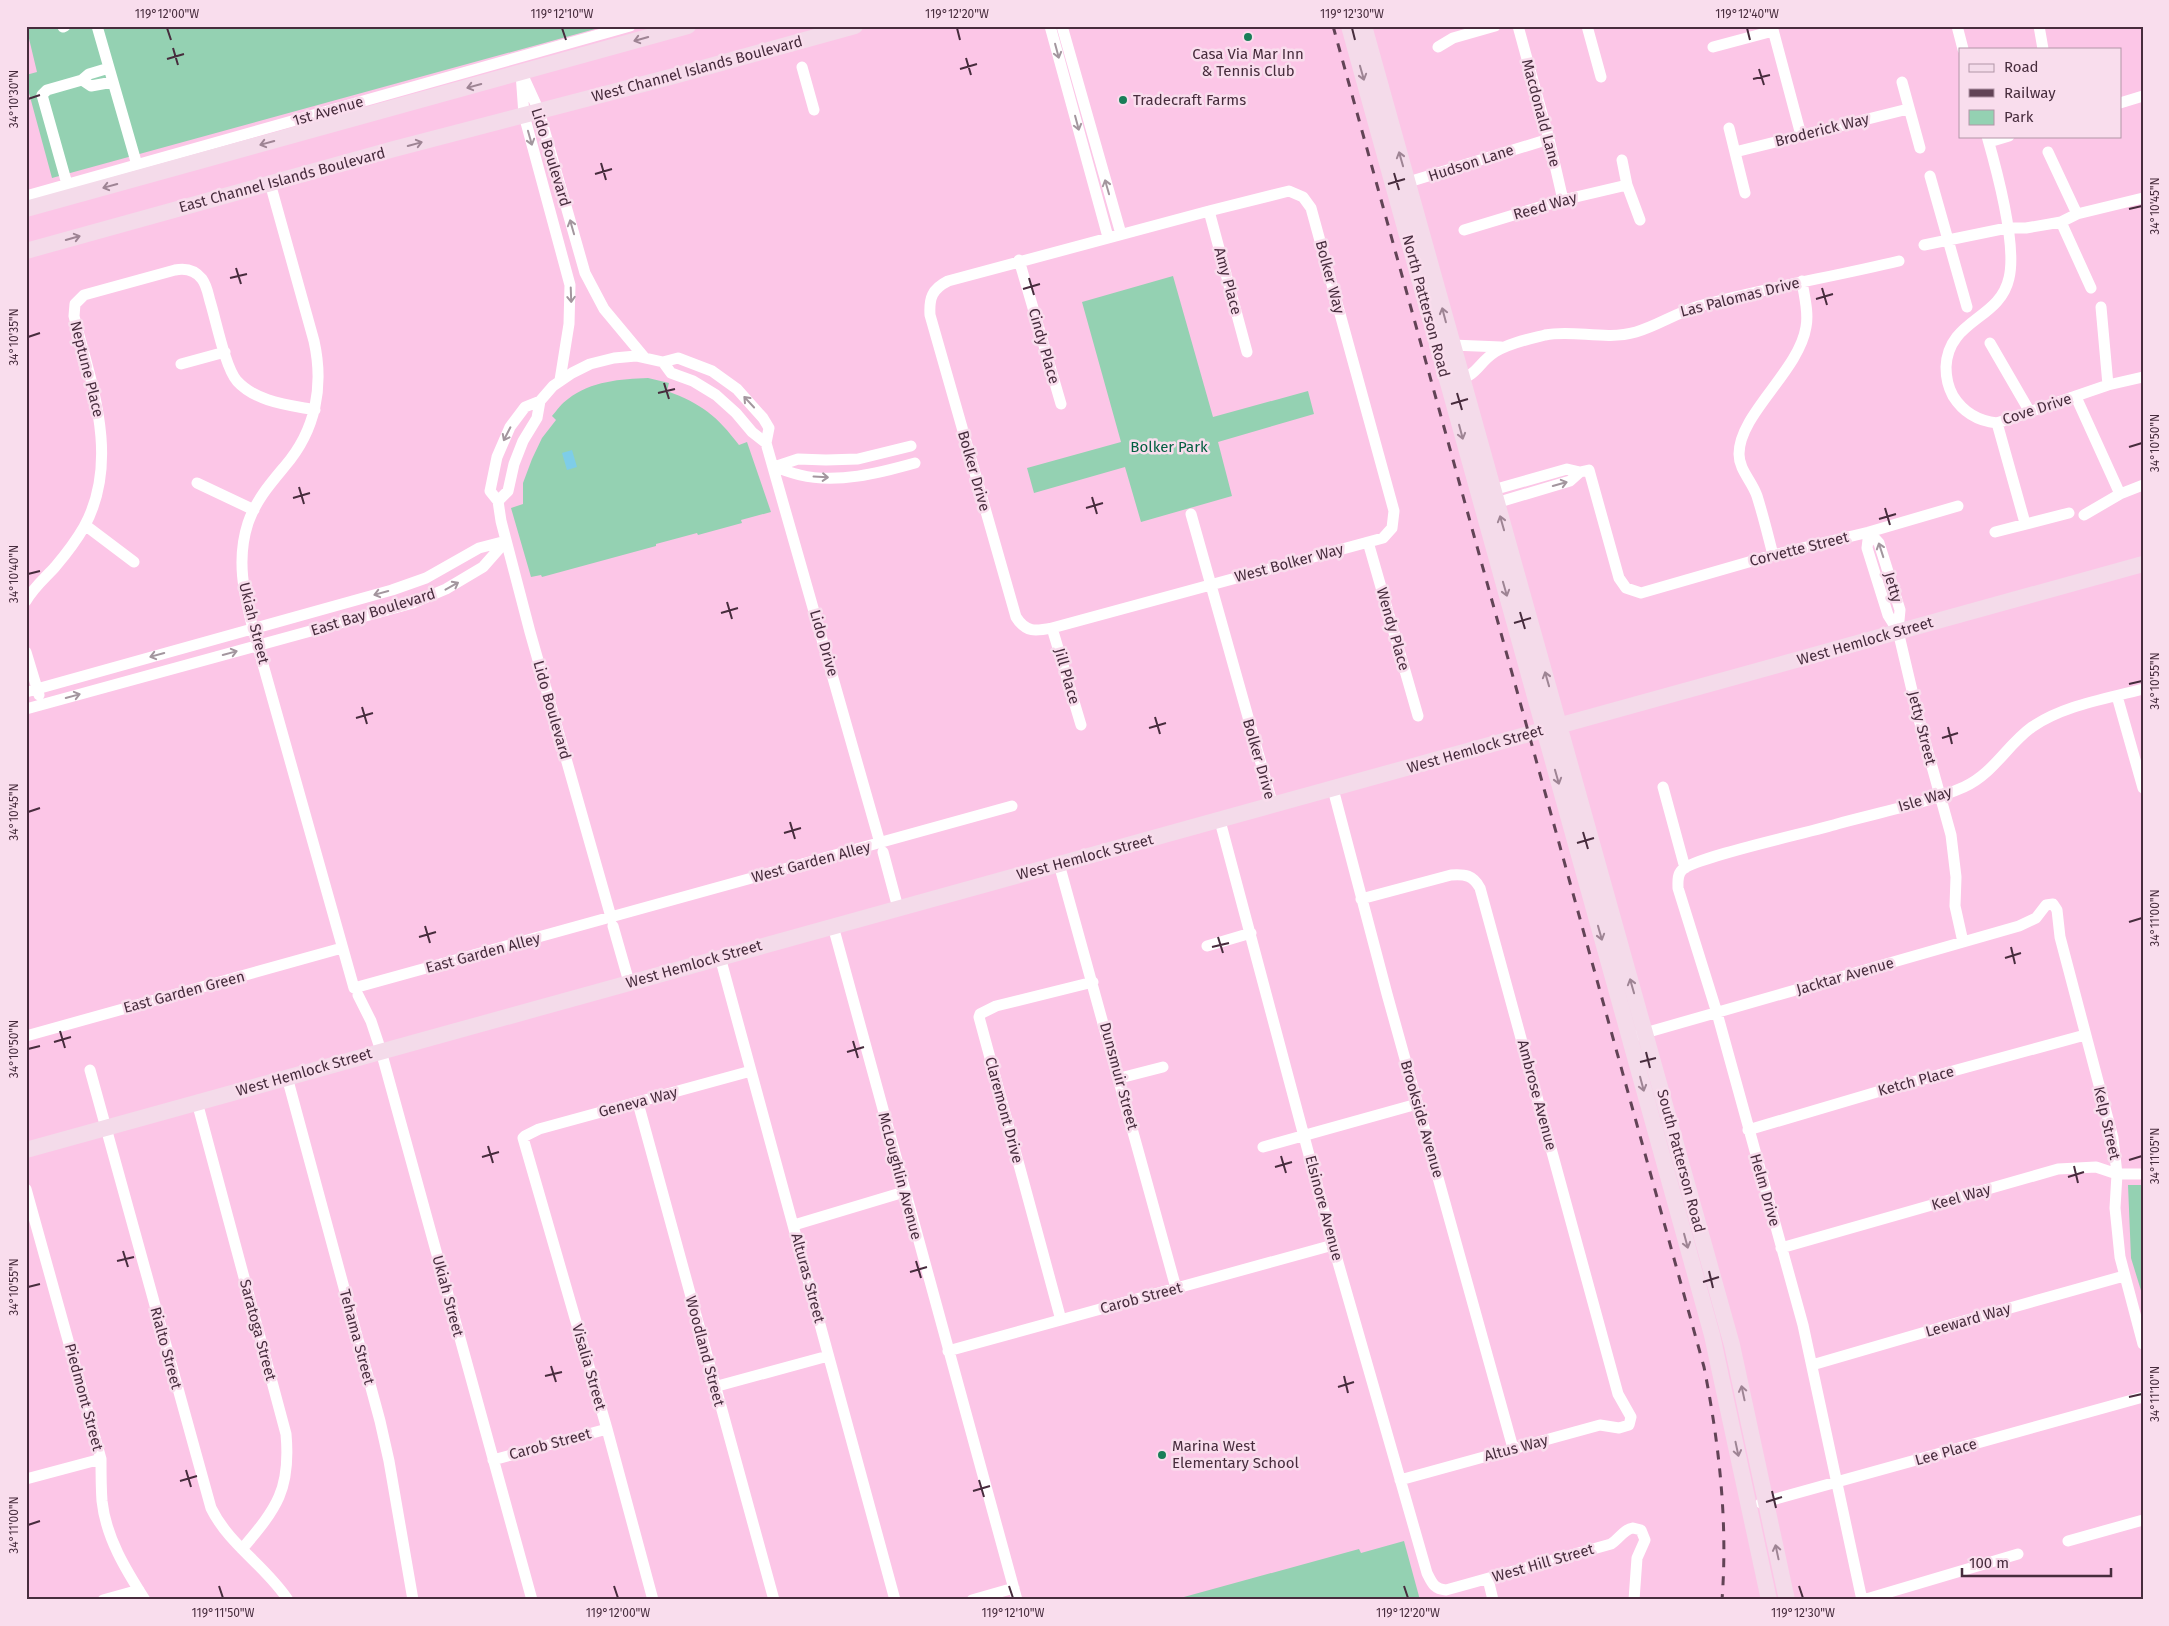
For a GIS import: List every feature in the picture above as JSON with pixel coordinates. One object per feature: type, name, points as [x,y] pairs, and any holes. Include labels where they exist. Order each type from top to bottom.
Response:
[{"type":"street","points":[[97,26],[137,165]]},
{"type":"street","name":"1st Avenue","points":[[26,196],[630,26]]},
{"type":"street","points":[[26,209],[688,26]]},
{"type":"street","name":"West Channel Islands Boulevard","points":[[532,113],[855,26]]},
{"type":"street","points":[[1050,26],[1108,237]]},
{"type":"street","points":[[1062,26],[1121,234]]},
{"type":"street","name":"North Patterson Road","points":[[1349,26],[1452,345],[1455,381],[1495,496],[1560,726]]},
{"type":"street","name":"North Patterson Road","points":[[1364,26],[1401,185],[1455,381],[1480,500],[1544,730]]},
{"type":"street","points":[[1438,47],[1453,38],[1495,26]]},
{"type":"street","name":"Macdonald Lane","points":[[1518,26],[1550,139],[1563,200]]},
{"type":"street","points":[[1587,26],[1601,77]]},
{"type":"street","points":[[1957,26],[1963,48]]},
{"type":"street","points":[[2039,26],[2043,48]]},
{"type":"street","points":[[1713,47],[1772,29],[1801,135]]},
{"type":"street","points":[[802,67],[814,110]]},
{"type":"street","points":[[66,184],[42,95],[47,90],[82,80],[90,74],[109,68]]},
{"type":"street","name":"Lido Boulevard","points":[[521,73],[532,113],[585,274],[604,309],[644,357]]},
{"type":"street","points":[[82,80],[91,86],[113,82]]},
{"type":"street","points":[[1902,82],[1920,148]]},
{"type":"street","points":[[2122,101],[2143,96]]},
{"type":"street","name":"Broderick Way","points":[[1735,152],[1908,108]]},
{"type":"street","name":"Lido Boulevard","points":[[532,113],[570,285],[570,317],[560,380]]},
{"type":"street","name":"East Channel Islands Boulevard","points":[[26,251],[532,113]]},
{"type":"street","points":[[1729,128],[1745,193]]},
{"type":"street","name":"Hudson Lane","points":[[1401,185],[1550,139]]},
{"type":"street","name":"Cove Drive","points":[[1988,139],[2008,228],[2012,261],[2006,290],[1988,311],[1961,330],[1949,349],[1946,360],[1948,385],[1958,404],[1977,418],[1997,423],[2108,385],[2143,377]]},
{"type":"street","points":[[2048,152],[2077,214]]},
{"type":"street","points":[[1622,160],[1640,220]]},
{"type":"street","points":[[1930,176],[1966,307]]},
{"type":"street","name":"Ukiah Street","points":[[270,183],[318,356],[319,388],[315,410],[304,440],[268,486],[254,510],[245,534],[241,565],[243,588],[342,948],[356,992],[371,1021],[381,1051],[532,1600]]},
{"type":"street","name":"Reed Way","points":[[1464,230],[1563,200],[1628,184]]},
{"type":"street","name":"Bolker Way","points":[[1108,237],[1289,191],[1303,197],[1311,208],[1394,511],[1392,528],[1383,538],[1368,542]]},
{"type":"street","points":[[1924,245],[2008,228],[2026,228],[2061,222],[2077,214],[2143,198]]},
{"type":"street","name":"Amy Place","points":[[1208,211],[1247,352]]},
{"type":"street","points":[[2061,222],[2091,288]]},
{"type":"street","name":"Bolker Drive","points":[[1108,237],[948,281],[931,295],[930,315],[1016,617],[1023,626],[1032,631],[1052,628],[1210,584],[1273,806]]},
{"type":"street","name":"Cindy Place","points":[[1019,260],[1060,404]]},
{"type":"street","name":"Las Palomas Drive","points":[[1455,381],[1470,376],[1487,358],[1503,347],[1546,335],[1598,337],[1637,332],[1673,315],[1698,307],[1802,281],[1899,261]]},
{"type":"street","name":"Neptune Place","points":[[26,601],[33,590],[71,547],[85,525],[97,491],[101,470],[103,438],[101,420],[74,316],[75,304],[84,295],[175,270],[188,270],[195,273],[205,284],[232,372],[244,387],[267,399],[315,410]]},
{"type":"street","points":[[1773,555],[1756,495],[1742,468],[1739,452],[1744,432],[1796,356],[1803,341],[1807,319],[1802,281]]},
{"type":"street","points":[[2100,306],[2108,385]]},
{"type":"street","points":[[1990,344],[2030,412]]},
{"type":"street","points":[[1452,345],[1503,347]]},
{"type":"street","points":[[181,364],[225,352]]},
{"type":"street","name":"Lido Boulevard","points":[[629,982],[506,541],[498,501],[490,491],[497,457],[504,439],[525,407],[540,401],[560,380],[585,366],[627,356],[644,357]]},
{"type":"street","name":"Lido Drive","points":[[644,357],[663,362],[678,358],[700,366],[726,380],[745,397],[769,428],[766,443],[898,908]]},
{"type":"street","name":"Lido Drive","points":[[663,362],[671,373],[693,381],[716,395],[736,413],[752,432],[766,443]]},
{"type":"street","points":[[2076,397],[2120,494]]},
{"type":"street","name":"Lido Boulevard","points":[[498,501],[508,491],[514,464],[523,441],[537,418],[540,401]]},
{"type":"street","points":[[1997,423],[2026,523]]},
{"type":"street","points":[[774,467],[798,458],[826,460],[858,458],[911,446]]},
{"type":"street","points":[[774,467],[800,475],[831,478],[877,472],[915,463]]},
{"type":"street","name":"Corvette Street","points":[[1495,496],[1570,481],[1585,471],[1619,578],[1626,588],[1641,593],[1773,555],[1869,532],[1958,506]]},
{"type":"street","points":[[197,483],[254,510]]},
{"type":"street","points":[[2084,515],[2120,494],[2143,485]]},
{"type":"street","points":[[1480,500],[1495,496]]},
{"type":"street","points":[[1994,532],[2069,513]]},
{"type":"street","points":[[1191,514],[1210,584]]},
{"type":"street","points":[[85,525],[134,562]]},
{"type":"street","name":"Jetty","points":[[1869,532],[1867,548],[1888,615],[1898,631]]},
{"type":"street","name":"East Bay Boulevard","points":[[32,690],[413,584],[440,572],[479,548],[506,541]]},
{"type":"street","name":"East Bay Boulevard","points":[[26,709],[425,598],[446,589],[483,567],[506,541]]},
{"type":"street","name":"West Bolker Way","points":[[1210,584],[1368,542]]},
{"type":"street","name":"Wendy Place","points":[[1368,542],[1418,716]]},
{"type":"street","name":"West Hemlock Street","points":[[26,1150],[2143,564]]},
{"type":"street","name":"Jill Place","points":[[1052,628],[1081,725]]},
{"type":"street","name":"Jetty Street","points":[[1898,631],[1954,853],[1955,906],[1963,942]]},
{"type":"street","points":[[26,652],[32,690],[42,704]]},
{"type":"street","name":"Isle Way","points":[[1686,868],[1700,861],[1939,796],[1964,787],[1991,769],[2020,738],[2046,719],[2062,712],[2143,689]]},
{"type":"street","points":[[2117,696],[2143,788]]},
{"type":"street","name":"South Patterson Road","points":[[1560,726],[1732,1345],[1787,1600]]},
{"type":"street","name":"South Patterson Road","points":[[1544,730],[1717,1357],[1769,1600]]},
{"type":"street","points":[[1663,787],[1686,868]]},
{"type":"street","name":"Brookside Avenue","points":[[1332,789],[1512,1448]]},
{"type":"street","name":"West Garden Alley","points":[[612,922],[882,847],[1012,806]]},
{"type":"street","name":"Elsinore Avenue","points":[[1220,821],[1334,1245],[1400,1480],[1427,1573],[1432,1585],[1439,1590]]},
{"type":"street","name":"Dunsmuir Street","points":[[1059,864],[1120,1078],[1176,1288]]},
{"type":"street","name":"Helm Drive","points":[[1686,868],[1679,876],[1678,888],[1717,1013],[1812,1365],[1862,1600]]},
{"type":"street","name":"Ambrose Avenue","points":[[1362,899],[1451,875],[1463,874],[1471,876],[1480,888],[1618,1394],[1630,1413],[1630,1422]]},
{"type":"street","name":"Jacktar Avenue","points":[[1629,1037],[2030,922],[2046,905],[2053,904]]},
{"type":"street","name":"Kelp Street","points":[[2053,904],[2057,910],[2060,937],[2113,1138],[2117,1174],[2116,1233],[2124,1276],[2143,1344]]},
{"type":"street","name":"East Garden Alley","points":[[356,992],[612,922]]},
{"type":"street","name":"McLoughlin Avenue","points":[[833,926],[904,1192],[1016,1594]]},
{"type":"street","points":[[1207,946],[1251,933]]},
{"type":"street","name":"East Garden Green","points":[[26,1036],[342,948]]},
{"type":"street","name":"Alturas Street","points":[[720,957],[895,1600]]},
{"type":"street","name":"Claremont Drive","points":[[1061,1320],[979,1017],[987,1009],[996,1006],[1093,982]]},
{"type":"street","name":"Ketch Place","points":[[1748,1130],[1887,1089],[2085,1035]]},
{"type":"street","points":[[1120,1078],[1163,1067]]},
{"type":"street","name":"Rialto Street","points":[[90,1070],[205,1491],[218,1522],[242,1549],[276,1582],[288,1600]]},
{"type":"street","name":"Geneva Way","points":[[525,1136],[539,1129],[751,1071]]},
{"type":"street","name":"Tehama Street","points":[[287,1077],[380,1421],[414,1600]]},
{"type":"street","name":"Saratoga Street","points":[[197,1102],[286,1434],[288,1458],[283,1489],[266,1521],[242,1549]]},
{"type":"street","name":"Woodland Street","points":[[638,1103],[714,1387],[774,1600]]},
{"type":"street","points":[[1264,1147],[1418,1104]]},
{"type":"street","name":"Visalia Street","points":[[525,1136],[524,1142],[607,1429],[653,1600]]},
{"type":"street","name":"Keel Way","points":[[1781,1248],[2058,1169],[2096,1167],[2117,1174],[2143,1174]]},
{"type":"street","name":"Piedmont Street","points":[[26,1189],[101,1459],[102,1501],[109,1533],[119,1556],[142,1595]]},
{"type":"street","points":[[794,1225],[904,1192]]},
{"type":"street","name":"Carob Street","points":[[948,1351],[1334,1245]]},
{"type":"street","name":"Leeward Way","points":[[1812,1365],[2124,1276]]},
{"type":"street","points":[[714,1387],[828,1356]]},
{"type":"street","name":"Lee Place","points":[[1750,1506],[2143,1397]]},
{"type":"street","name":"Altus Way","points":[[1400,1480],[1600,1425],[1623,1428],[1630,1422]]},
{"type":"street","name":"Carob Street","points":[[493,1460],[607,1429]]},
{"type":"street","points":[[26,1479],[101,1459]]},
{"type":"street","points":[[2068,1541],[2143,1520]]},
{"type":"street","name":"West Hill Street","points":[[1439,1590],[1446,1590],[1488,1579],[1610,1544],[1629,1528],[1641,1530],[1645,1540],[1637,1558],[1634,1600]]},
{"type":"street","points":[[1862,1600],[2018,1554]]},
{"type":"street","points":[[1488,1579],[1494,1600]]},
{"type":"street","points":[[972,1600],[1016,1594]]},
{"type":"street","points":[[103,1600],[142,1595]]},
{"type":"green space","points":[[26,26],[606,26],[52,178],[26,82],[26,75],[37,72]]},
{"type":"green space","name":"Bolker Park","points":[[1173,276],[1213,417],[1308,391],[1314,414],[1218,442],[1232,496],[1141,522],[1125,467],[1034,493],[1027,468],[1121,442],[1082,302]]},
{"type":"green space","points":[[648,378],[669,383],[667,391],[690,401],[708,412],[739,445],[747,442],[771,512],[741,520],[742,523],[698,535],[697,533],[656,544],[656,546],[542,577],[541,575],[531,577],[511,508],[523,504],[523,483],[542,438],[556,420],[552,416],[566,401],[586,388],[617,380]]},
{"type":"green space","points":[[2128,1185],[2143,1185],[2143,1297],[2131,1258]]},
{"type":"green space","points":[[1404,1541],[1420,1600],[1173,1600],[1359,1549],[1361,1553]]},
{"type":"water","points":[[572,450],[577,467],[567,470],[562,453]]},
{"type":"railway","points":[[1333,26],[1704,1367],[1714,1424],[1721,1482],[1724,1541],[1722,1600]]},
{"type":"place","name":"Casa Via Mar Inn & Tennis Club","points":[[1248,37]]},
{"type":"place","name":"Tradecraft Farms","points":[[1123,100]]},
{"type":"place","name":"Marina West Elementary School","points":[[1162,1455]]}]
